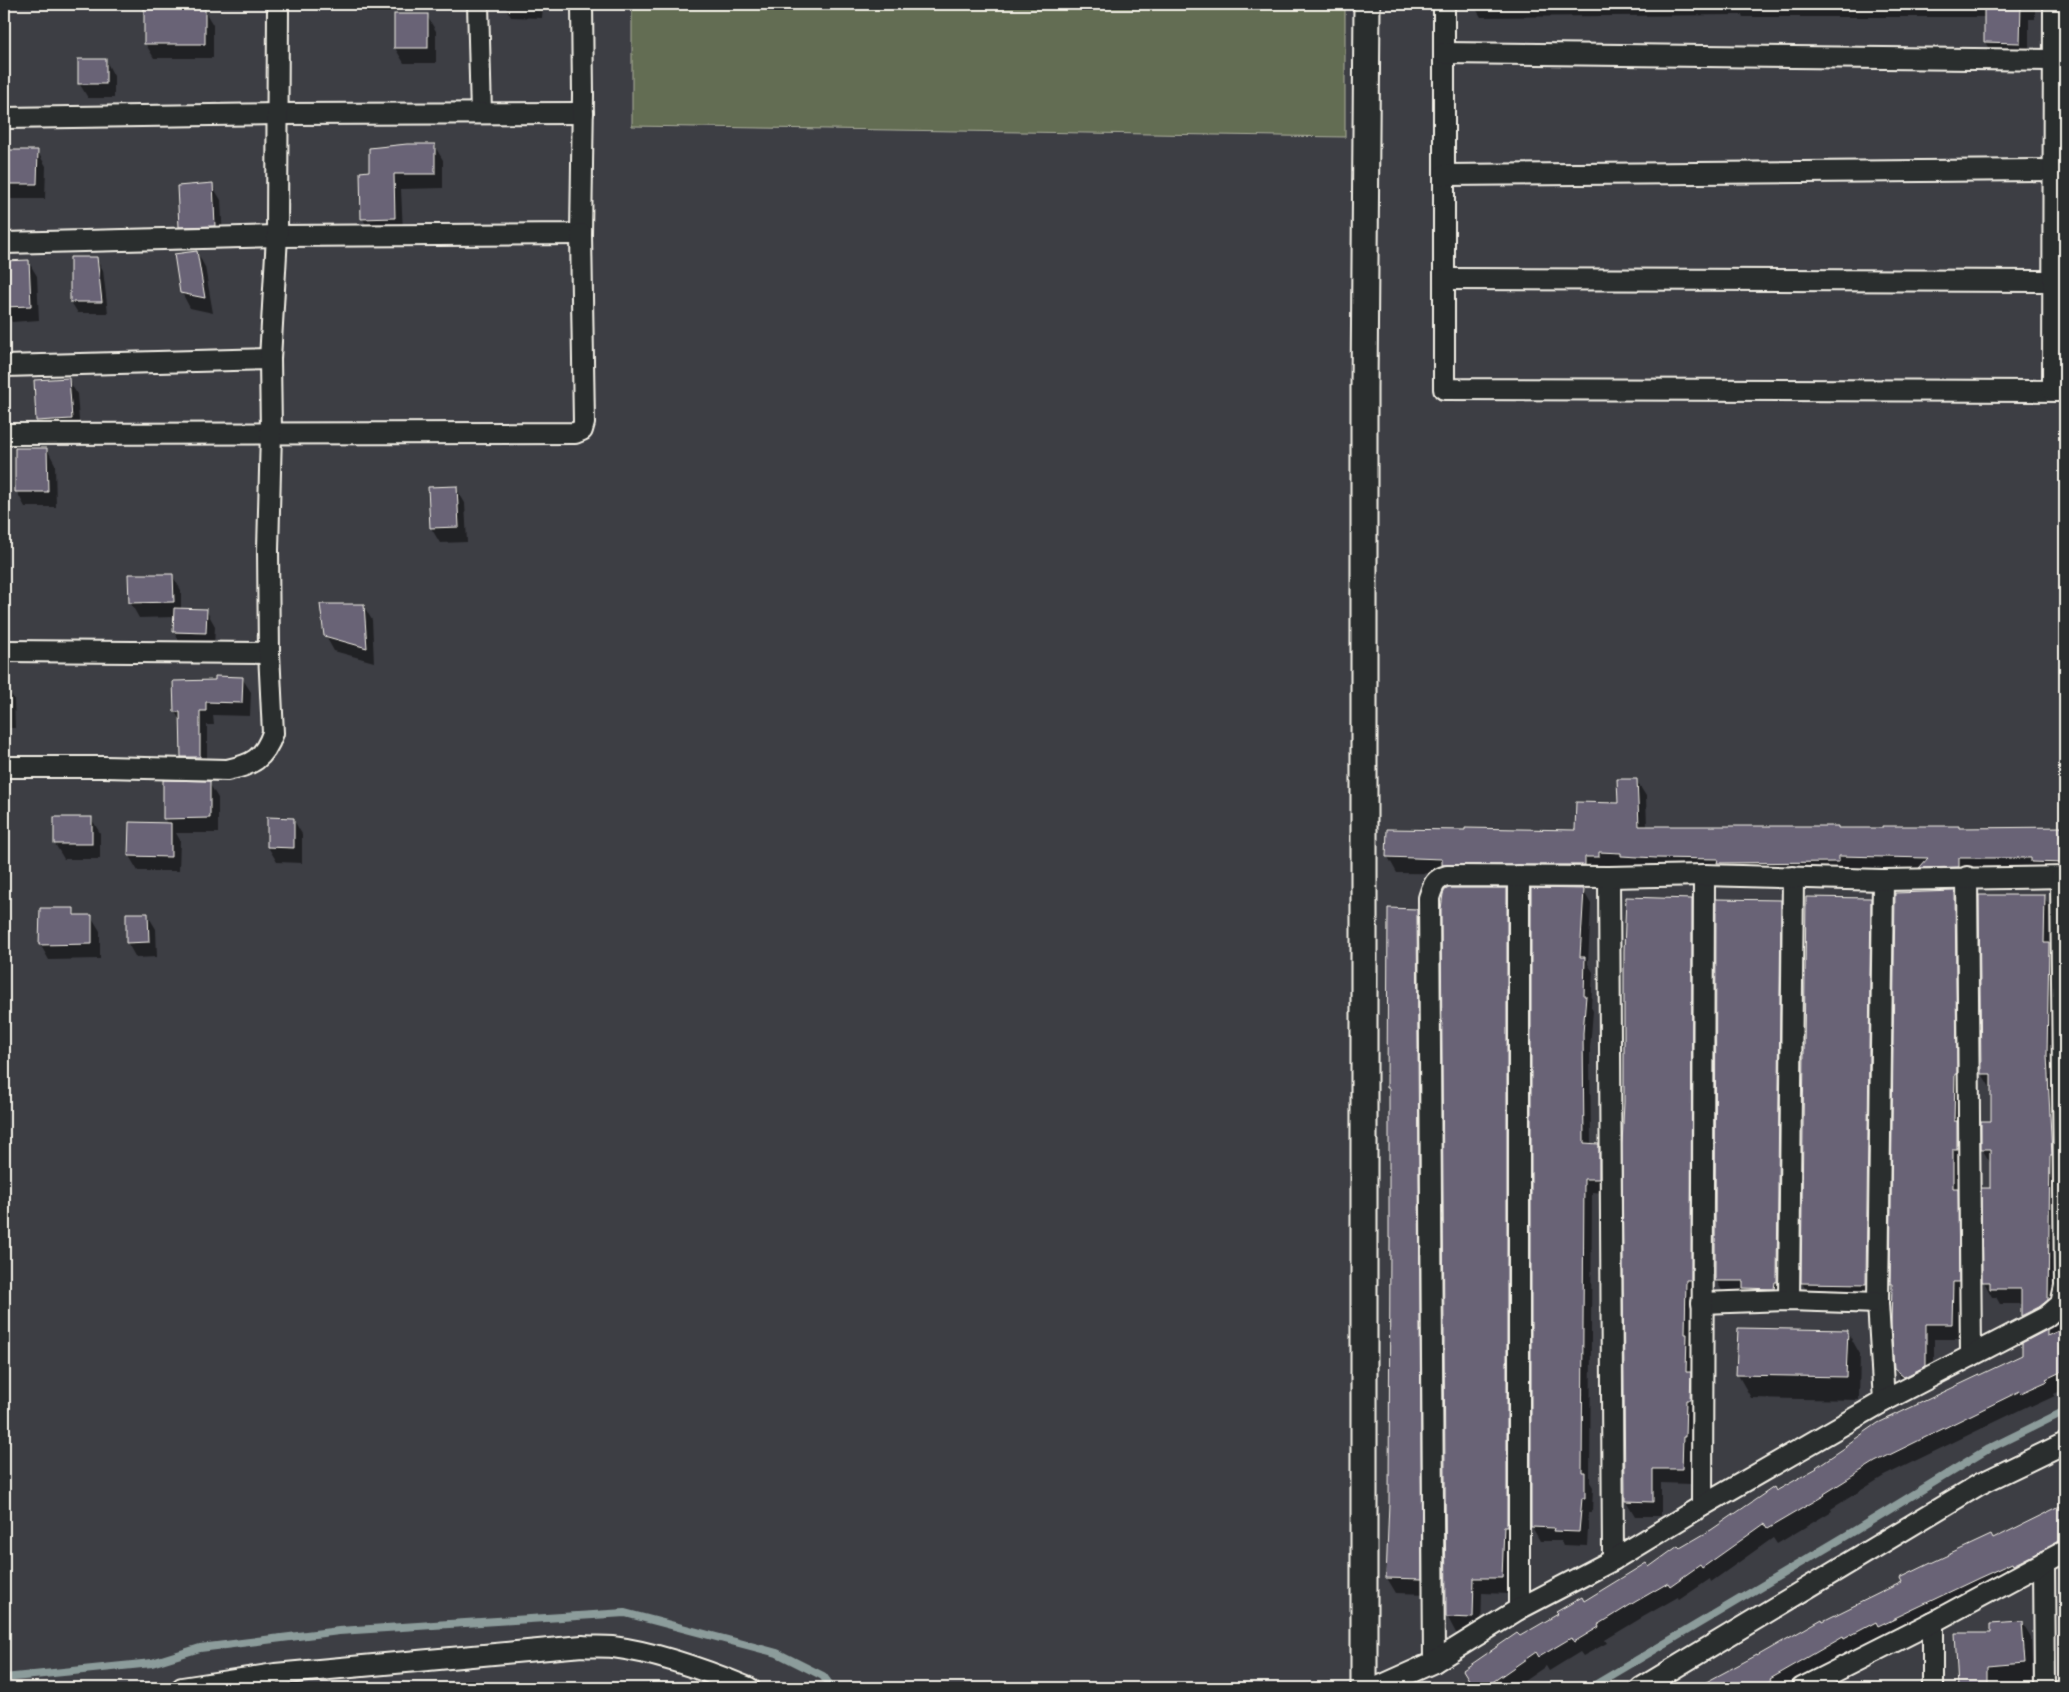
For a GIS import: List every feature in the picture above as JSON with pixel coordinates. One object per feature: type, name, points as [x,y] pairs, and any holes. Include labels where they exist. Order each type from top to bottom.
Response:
[{"type":"street","points":[[4,767],[226,770],[253,763],[265,751],[273,733],[269,653],[268,550],[271,432],[270,359],[277,236],[278,4]]},
{"type":"street","points":[[478,4],[481,113]]},
{"type":"street","points":[[4,434],[271,432],[565,434],[582,430],[584,423],[581,234],[582,4]]},
{"type":"street","points":[[1364,1688],[1364,379],[1367,4]]},
{"type":"street","points":[[1444,4],[1444,389],[2059,391],[2054,281],[2054,4]]},
{"type":"street","points":[[1444,53],[2054,60]]},
{"type":"street","points":[[4,118],[277,114],[583,113]]},
{"type":"street","points":[[1444,174],[2054,170]]},
{"type":"street","points":[[4,243],[277,236],[581,234]]},
{"type":"street","points":[[1444,279],[2054,281]]},
{"type":"street","points":[[4,366],[270,359]]},
{"type":"street","points":[[4,651],[269,653]]},
{"type":"street","points":[[1702,1506],[1704,875]]},
{"type":"street","points":[[1376,1688],[1434,1662],[1519,1610],[1613,1560],[1702,1506],[1884,1401],[2046,1317],[2061,1304],[2065,1286],[2063,877],[1968,877],[1883,880],[1704,875],[1609,877],[1447,876],[1440,878],[1434,883],[1429,898],[1434,1662]]},
{"type":"street","points":[[1519,1610],[1520,876]]},
{"type":"street","points":[[1609,877],[1613,1560]]},
{"type":"street","points":[[1789,1300],[1793,877]]},
{"type":"street","points":[[1968,877],[1972,1356]]},
{"type":"street","points":[[1883,880],[1878,1303],[1884,1401]]},
{"type":"street","points":[[1702,1303],[1789,1300],[1878,1303]]},
{"type":"street","points":[[1641,1688],[1980,1484],[2065,1444]]},
{"type":"street","points":[[1802,1688],[1821,1683],[2065,1551]]},
{"type":"street","points":[[2044,1562],[2045,1688]]},
{"type":"street","points":[[1933,1622],[1933,1688]]},
{"type":"street","points":[[182,1688],[274,1681],[510,1652],[597,1647],[612,1647],[639,1653],[702,1671],[748,1688]]},
{"type":"green space","points":[[632,4],[1345,4],[1345,137],[632,126]]},
{"type":"building","points":[[1984,4],[2021,4],[2020,43],[1984,42]]},
{"type":"building","points":[[144,8],[205,8],[205,44],[144,44]]},
{"type":"building","points":[[394,14],[428,14],[428,48],[394,48]]},
{"type":"building","points":[[78,59],[106,59],[106,84],[78,84]]},
{"type":"building","points":[[407,144],[435,144],[435,174],[394,174],[395,218],[361,219],[360,172],[369,171],[369,148]]},
{"type":"building","points":[[4,150],[38,150],[37,184],[4,184]]},
{"type":"building","points":[[213,183],[215,226],[179,227],[177,186]]},
{"type":"building","points":[[197,251],[205,298],[180,293],[174,254]]},
{"type":"building","points":[[70,257],[97,257],[102,302],[70,302]]},
{"type":"building","points":[[29,260],[31,306],[4,307],[4,261]]},
{"type":"building","points":[[69,378],[72,419],[36,421],[34,380]]},
{"type":"building","points":[[15,448],[47,448],[48,492],[15,492]]},
{"type":"building","points":[[457,486],[459,527],[430,528],[428,487]]},
{"type":"building","points":[[128,574],[173,574],[174,602],[129,603]]},
{"type":"building","points":[[320,604],[364,604],[367,648],[324,636]]},
{"type":"building","points":[[174,608],[207,609],[206,633],[173,632]]},
{"type":"building","points":[[215,676],[243,677],[242,703],[206,702],[206,711],[200,711],[200,757],[181,757],[180,712],[174,712],[173,681],[215,680]]},
{"type":"building","points":[[1617,779],[1637,779],[1639,826],[1838,826],[1838,828],[1882,828],[1882,826],[1959,826],[1959,828],[2065,827],[2065,863],[2031,862],[2031,858],[1959,858],[1959,867],[1919,868],[1928,858],[1839,856],[1839,862],[1717,863],[1718,859],[1621,856],[1621,853],[1599,852],[1599,857],[1585,857],[1585,865],[1442,865],[1442,859],[1386,857],[1387,829],[1575,830],[1576,802],[1618,803]]},
{"type":"building","points":[[163,780],[210,781],[210,818],[163,819]]},
{"type":"building","points":[[54,817],[92,817],[92,844],[54,844]]},
{"type":"building","points":[[267,817],[294,818],[294,848],[267,847]]},
{"type":"building","points":[[129,822],[171,823],[171,857],[128,856]]},
{"type":"building","points":[[1449,888],[1507,888],[1507,1526],[1504,1526],[1502,1578],[1474,1578],[1473,1618],[1446,1617],[1441,909],[1443,894]]},
{"type":"building","points":[[1531,888],[1584,889],[1580,957],[1585,957],[1584,996],[1586,996],[1583,1033],[1584,1143],[1599,1144],[1599,1179],[1584,1179],[1582,1472],[1585,1472],[1585,1498],[1582,1498],[1579,1532],[1553,1531],[1554,1528],[1531,1527]]},
{"type":"building","points":[[1955,891],[1957,1074],[1955,1074],[1954,1121],[1957,1121],[1957,1149],[1953,1149],[1953,1188],[1958,1188],[1959,1282],[1953,1282],[1952,1324],[1926,1324],[1926,1366],[1904,1377],[1894,1369],[1891,1325],[1892,1284],[1890,1284],[1895,893]]},
{"type":"building","points":[[1979,895],[2045,895],[2044,943],[2049,943],[2047,1055],[2052,1156],[2050,1156],[2048,1300],[2021,1316],[2021,1289],[1990,1289],[1990,1282],[1982,1282],[1981,1188],[1990,1188],[1990,1149],[1981,1149],[1981,1121],[1991,1121],[1991,1074],[1981,1074]]},
{"type":"building","points":[[1626,897],[1692,899],[1691,1280],[1686,1280],[1685,1334],[1687,1334],[1686,1372],[1691,1372],[1690,1400],[1686,1400],[1682,1469],[1653,1469],[1653,1502],[1625,1501],[1622,1145]]},
{"type":"building","points":[[1806,897],[1871,898],[1866,1284],[1801,1283]]},
{"type":"building","points":[[1716,899],[1781,900],[1777,1282],[1775,1282],[1774,1289],[1743,1288],[1743,1281],[1715,1281]]},
{"type":"building","points":[[40,908],[74,908],[74,915],[92,915],[92,944],[39,945]]},
{"type":"building","points":[[1388,908],[1417,909],[1422,1579],[1386,1578],[1389,1503],[1390,1238],[1389,1088],[1387,1088]]},
{"type":"building","points":[[126,913],[148,913],[149,942],[126,943]]},
{"type":"building","points":[[1738,1328],[1848,1330],[1846,1377],[1736,1375]]},
{"type":"building","points":[[2065,1328],[2065,1370],[2046,1379],[2048,1381],[2021,1393],[2020,1391],[1875,1462],[1825,1495],[1767,1529],[1764,1524],[1702,1568],[1700,1565],[1670,1586],[1668,1583],[1635,1602],[1574,1642],[1571,1638],[1539,1657],[1536,1652],[1484,1688],[1474,1688],[1463,1670],[1517,1633],[1520,1636],[1558,1614],[1556,1612],[1582,1597],[1584,1601],[1646,1563],[1649,1567],[1678,1546],[1680,1548],[1711,1530],[1774,1487],[1776,1491],[1817,1468],[1878,1423],[2022,1355],[2022,1343],[2047,1330],[2047,1336]]},
{"type":"building","points":[[2060,1506],[2065,1518],[2065,1539],[2013,1565],[2012,1563],[1878,1626],[1876,1622],[1844,1639],[1843,1637],[1770,1679],[1771,1681],[1758,1688],[1695,1688],[1822,1619],[1823,1621],[1902,1582],[1900,1578],[1991,1535],[1993,1539]]},
{"type":"building","points":[[2022,1622],[2025,1663],[1988,1666],[1988,1688],[1958,1688],[1955,1633],[1990,1633],[1990,1624]]},
{"type":"waterway","points":[[1590,1688],[1988,1449],[2065,1411]]},
{"type":"waterway","points":[[4,1678],[152,1663],[200,1648],[339,1631],[625,1613],[777,1653],[823,1676],[832,1688]]}]
